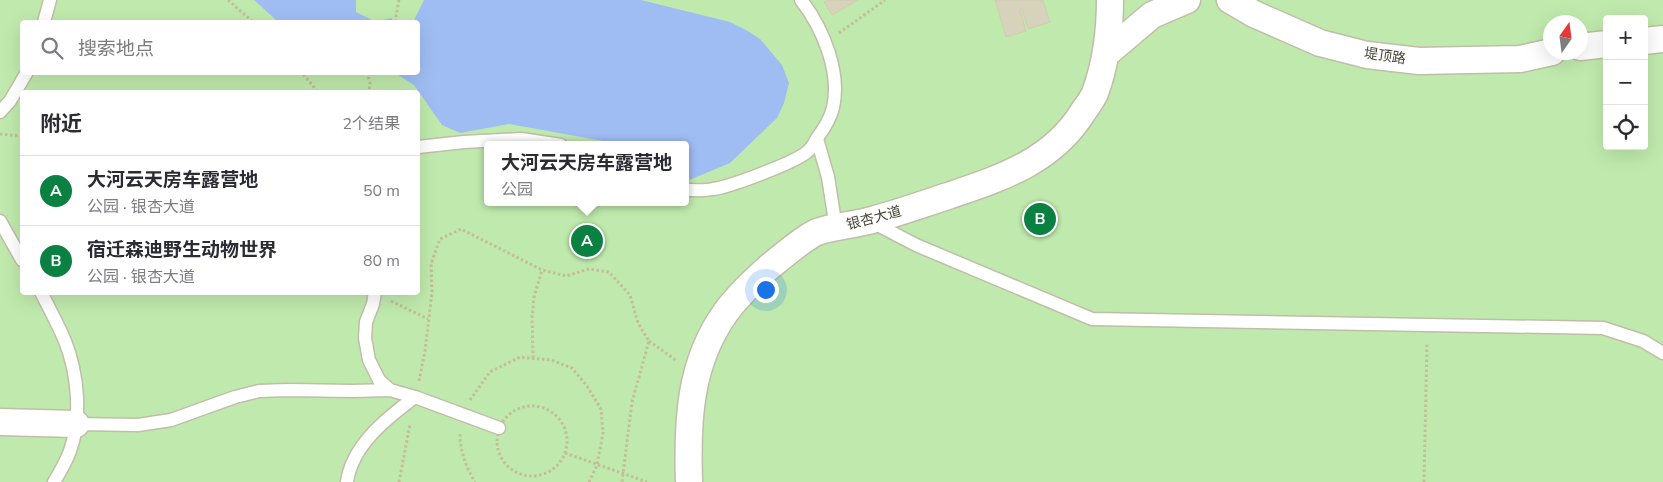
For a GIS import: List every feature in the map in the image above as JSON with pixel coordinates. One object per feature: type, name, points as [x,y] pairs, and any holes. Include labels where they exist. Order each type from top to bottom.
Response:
[{"type":"street","name":"银杏大道","points":[[688,482],[691,400],[704,350],[726,312],[747,287],[779,259],[816,232],[870,221],[1001,178],[1032,163],[1076,125],[1094,94],[1106,54],[1110,21],[1110,0]]},
{"type":"street","points":[[1106,54],[1152,15],[1187,0]]},
{"type":"street","name":"堤顶路","points":[[1230,0],[1254,14],[1320,43],[1367,55],[1419,61],[1520,58],[1543,54]]},
{"type":"street","points":[[1648,40],[1663,40]]},
{"type":"street","points":[[1588,46],[1603,44]]},
{"type":"street","points":[[0,422],[76,424]]},
{"type":"lane","points":[[45,20],[50,0]]},
{"type":"lane","points":[[689,190],[713,189],[745,180],[789,162],[808,152],[825,128],[833,108],[834,80],[829,55],[802,0]]},
{"type":"lane","points":[[0,112],[10,101],[25,75]]},
{"type":"lane","points":[[420,148],[464,142],[521,139],[534,141]]},
{"type":"lane","points":[[817,139],[828,178],[836,228]]},
{"type":"lane","points":[[0,221],[20,256]]},
{"type":"lane","points":[[870,221],[916,245],[1092,319],[1603,328],[1643,341],[1663,353]]},
{"type":"lane","points":[[42,295],[65,341],[74,376],[77,400],[76,424],[70,451],[54,482]]},
{"type":"lane","points":[[379,295],[373,304],[366,322],[365,338],[369,360],[379,380],[390,390]]},
{"type":"lane","points":[[76,424],[138,425],[171,420],[235,397],[259,391],[352,392],[390,390],[416,397],[499,428]]},
{"type":"lane","points":[[347,482],[350,467],[356,455],[374,433],[398,409],[416,397]]},
{"type":"path","points":[[228,0],[251,20]]},
{"type":"path","points":[[395,20],[399,0]]},
{"type":"path","points":[[824,43],[885,0]]},
{"type":"path","points":[[303,75],[316,90]]},
{"type":"path","points":[[368,75],[369,90]]},
{"type":"path","points":[[0,134],[20,136]]},
{"type":"path","points":[[399,482],[424,351],[432,292],[431,264],[440,239],[461,230],[542,270],[566,276],[589,269],[609,272],[630,294],[638,323],[649,341],[697,375]]},
{"type":"path","points":[[533,358],[532,318],[534,296],[542,270]]},
{"type":"path","points":[[379,295],[428,319]]},
{"type":"path","points":[[1424,482],[1428,325]]},
{"type":"path","points":[[622,482],[632,402],[649,341]]},
{"type":"path","points":[[520,357],[551,360],[572,368],[587,386],[601,409],[603,433],[597,464],[589,482]]},
{"type":"path","points":[[535,406],[546,409],[563,424],[567,435],[565,453],[556,467],[546,473],[535,476],[523,475],[512,470],[501,457],[497,440],[499,428],[505,418],[513,411],[535,406]]},
{"type":"path","points":[[565,453],[647,482]]},
{"type":"green space","points":[[0,0],[1663,0],[1663,482],[0,482]]},
{"type":"water","points":[[254,0],[356,0],[356,12],[372,20],[275,20]]},
{"type":"water","points":[[424,0],[641,0],[730,22],[746,30],[760,39],[782,65],[789,83],[784,103],[777,118],[730,163],[689,180],[689,141],[603,141],[509,124],[460,133],[442,125],[420,94],[420,90],[398,75],[420,75],[420,20],[414,20]]},
{"type":"building","points":[[828,0],[858,0],[832,15],[824,2]]},
{"type":"building","points":[[995,0],[1043,0],[1050,22],[1028,29],[1022,9],[1020,10],[1026,31],[1006,37]]},
{"type":"place","name":"宿迁森迪野生动物世界","points":[[1040,219]]},
{"type":"place","name":"大河云天房车露营地","points":[[587,241]]}]
